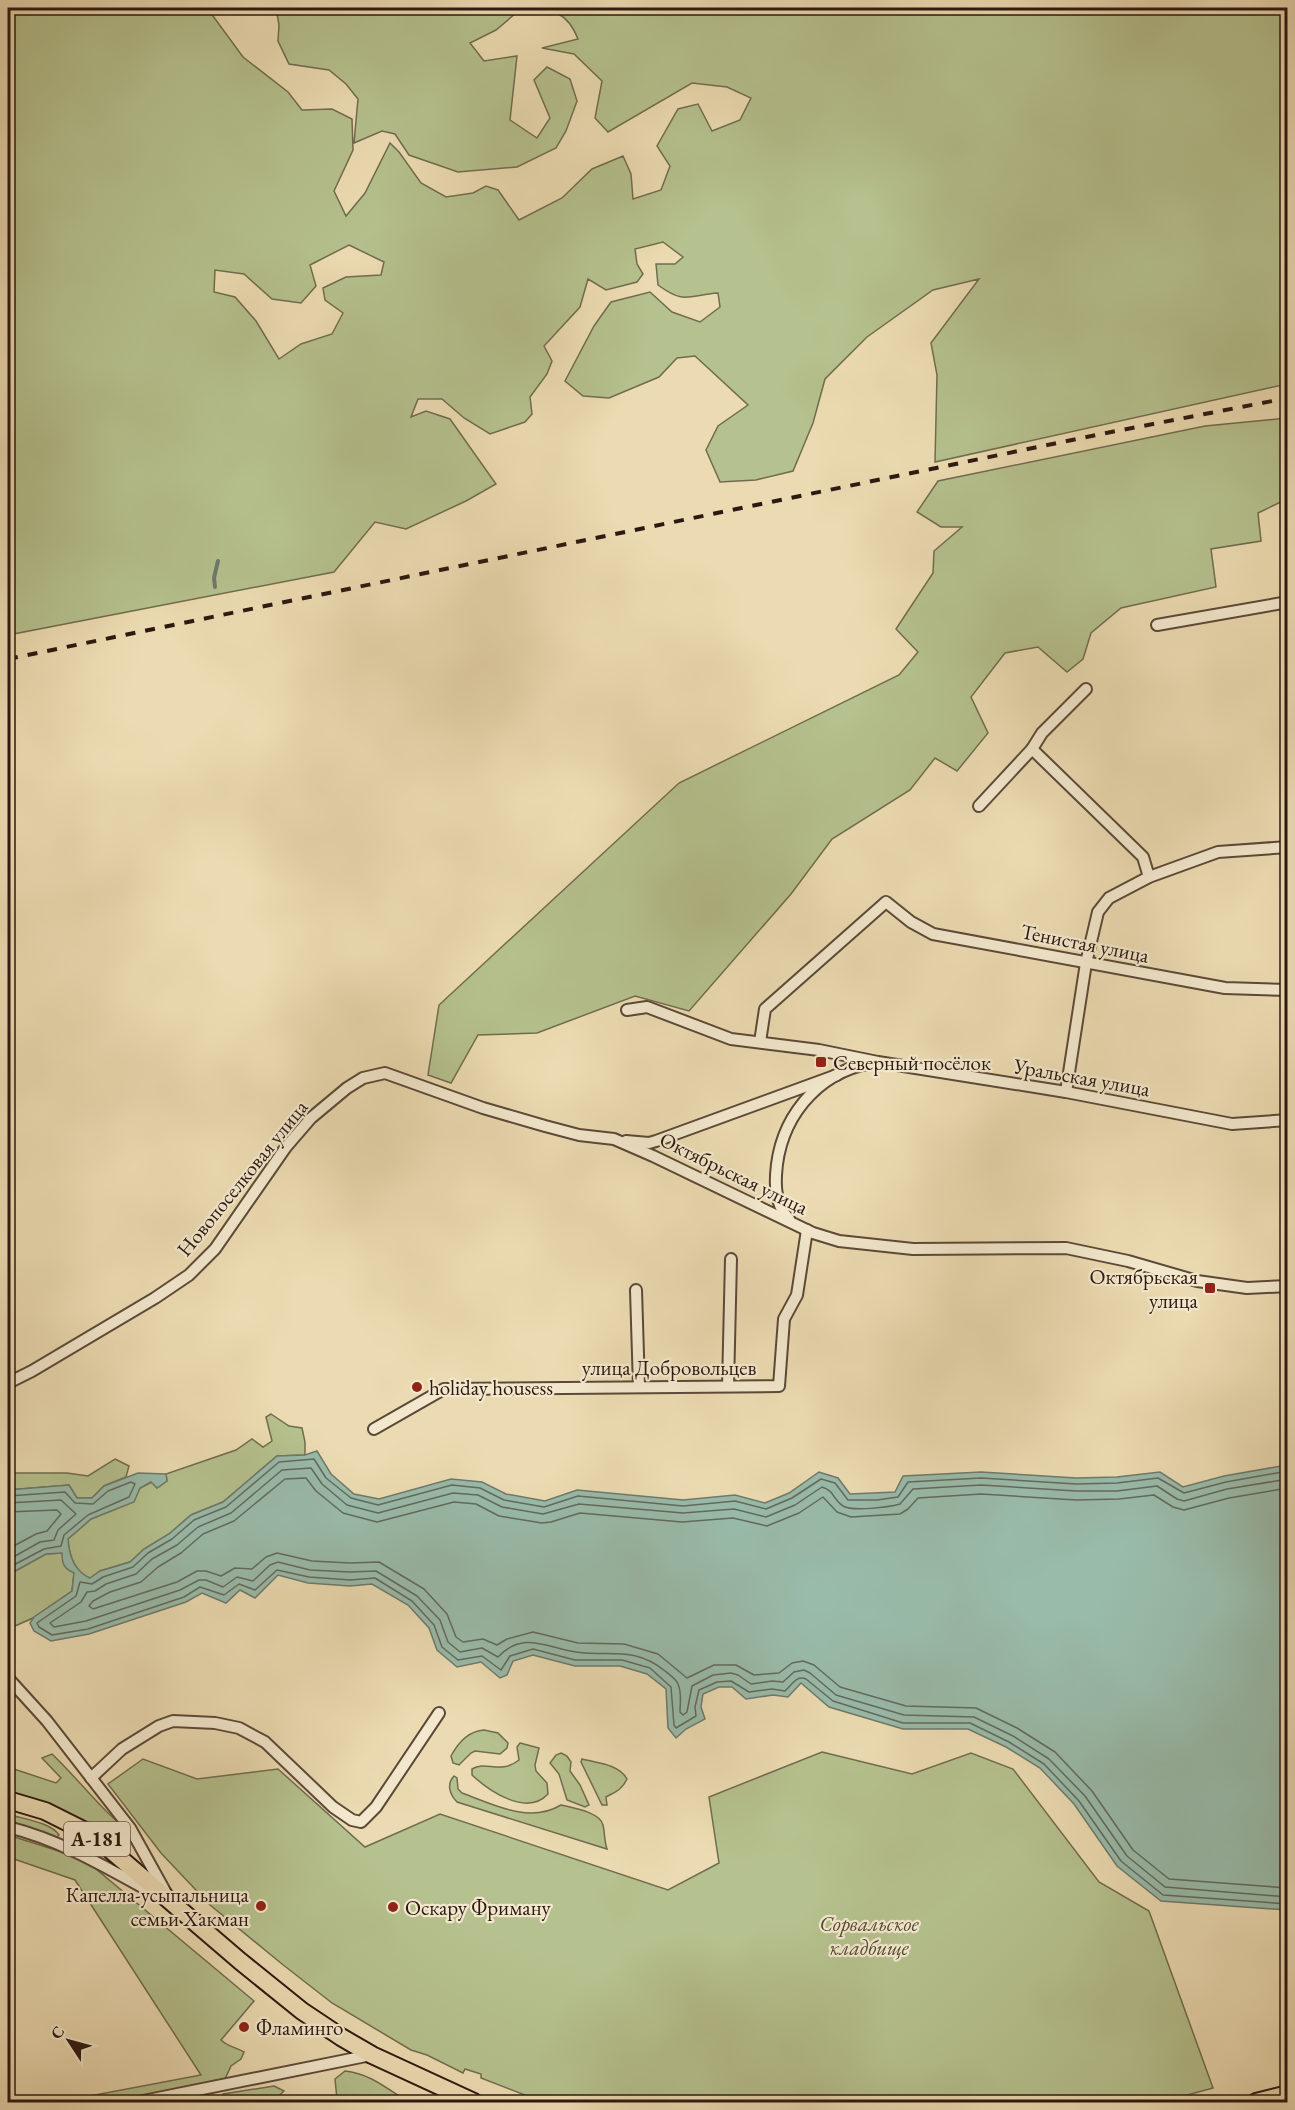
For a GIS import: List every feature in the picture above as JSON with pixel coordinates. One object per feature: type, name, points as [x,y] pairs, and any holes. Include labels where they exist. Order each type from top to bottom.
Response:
[{"type":"main road","name":"А-181","points":[[8,1800],[45,1811],[93,1835],[172,1904],[302,2011],[341,2037],[372,2055],[474,2103]]},
{"type":"main road","points":[[1256,2103],[1287,2094]]},
{"type":"street","points":[[1157,625],[1287,602]]},
{"type":"street","points":[[979,806],[1032,749],[1042,732],[1086,688]]},
{"type":"street","points":[[1032,749],[1143,857],[1149,877]]},
{"type":"street","points":[[1066,1092],[1086,963],[1098,912],[1109,898],[1149,877],[1218,852],[1287,847]]},
{"type":"street","name":"Тенистая улица","points":[[760,1041],[765,1009],[886,902],[911,922],[933,934],[1225,988],[1287,990]]},
{"type":"street","name":"Уральская улица","points":[[627,1010],[647,1007],[731,1039],[819,1050],[878,1062],[1066,1092],[1233,1124],[1287,1120]]},
{"type":"street","points":[[614,1139],[649,1143],[656,1141],[861,1065],[878,1062]]},
{"type":"street","name":"Октябрьская улица","points":[[385,1073],[483,1108],[545,1126],[579,1135],[614,1139],[807,1230],[839,1241],[913,1249],[1066,1248],[1128,1261],[1197,1281],[1247,1288],[1287,1286]]},
{"type":"street","name":"Новопоселковая улица","points":[[8,1383],[155,1299],[189,1275],[215,1249],[286,1147],[311,1118],[347,1088],[363,1078],[385,1073]]},
{"type":"street","points":[[791,1221],[782,1210],[776,1192],[776,1167],[781,1142],[790,1120],[805,1101],[837,1075]]},
{"type":"street","name":"улица Добровольцев","points":[[374,1429],[444,1389],[779,1386],[784,1319],[797,1295],[807,1230]]},
{"type":"street","points":[[728,1386],[731,1259]]},
{"type":"street","points":[[636,1290],[639,1387]]},
{"type":"street","points":[[8,1678],[47,1721],[130,1828],[172,1904]]},
{"type":"street","points":[[92,1778],[122,1749],[159,1726],[174,1721],[215,1723],[239,1728],[265,1742],[333,1807],[352,1820],[361,1822],[376,1807],[439,1713]]},
{"type":"street","points":[[8,1827],[80,1852],[172,1904]]},
{"type":"street","points":[[138,2103],[372,2055]]},
{"type":"green space","points":[[8,8],[204,8],[213,16],[243,57],[288,92],[302,110],[332,109],[352,119],[353,150],[334,191],[346,216],[365,193],[390,143],[421,183],[446,197],[473,193],[486,186],[498,190],[519,220],[562,198],[592,169],[623,156],[631,174],[633,199],[661,190],[670,166],[657,146],[678,109],[698,104],[712,131],[740,120],[751,98],[727,87],[692,83],[608,132],[595,118],[602,81],[574,54],[542,48],[578,39],[573,29],[563,17],[556,13],[522,8],[1287,8],[1287,384],[935,462],[937,375],[931,343],[979,279],[933,290],[867,337],[825,379],[813,423],[793,471],[756,480],[720,482],[706,450],[718,426],[748,405],[695,356],[677,358],[659,377],[609,398],[583,396],[565,381],[594,326],[611,302],[650,292],[672,312],[700,322],[720,307],[718,293],[681,297],[658,285],[656,264],[675,264],[683,257],[663,242],[635,249],[637,264],[643,274],[637,282],[606,290],[588,279],[580,307],[544,346],[552,361],[547,374],[530,397],[532,414],[525,422],[490,434],[464,418],[442,399],[418,399],[411,417],[426,411],[450,419],[496,484],[406,529],[375,522],[334,572],[8,635]],"holes":[[[349,245],[384,262],[381,275],[346,277],[323,288],[325,300],[343,313],[332,334],[301,344],[279,359],[256,321],[235,297],[214,292],[215,270],[244,274],[272,299],[301,303],[316,286],[310,265]]]},
{"type":"green space","points":[[276,8],[522,8],[496,30],[470,43],[484,61],[517,56],[510,120],[537,138],[550,118],[534,80],[547,67],[570,79],[577,101],[566,131],[556,148],[517,167],[458,172],[409,155],[395,134],[382,131],[354,143],[358,99],[346,84],[329,70],[289,64],[278,41],[279,25]]},
{"type":"green space","points":[[1287,418],[1287,499],[1258,513],[1261,541],[1211,549],[1216,587],[1121,608],[1091,633],[1083,659],[1067,672],[1038,647],[1005,653],[971,697],[988,733],[957,771],[935,758],[910,790],[832,839],[791,894],[689,1011],[635,996],[537,1033],[478,1035],[451,1083],[428,1075],[439,1005],[679,783],[899,675],[918,652],[896,629],[933,573],[934,551],[962,527],[941,527],[917,512],[938,481],[1205,426]]},
{"type":"green space","points":[[271,1414],[289,1426],[302,1428],[305,1455],[277,1456],[223,1502],[191,1515],[130,1562],[100,1571],[90,1579],[80,1572],[71,1557],[68,1539],[91,1519],[133,1502],[140,1488],[152,1482],[157,1488],[167,1481],[166,1474],[236,1450],[252,1439],[263,1447],[272,1441],[266,1417]]},
{"type":"green space","points":[[115,1459],[129,1466],[126,1477],[104,1486],[92,1498],[77,1498],[69,1485],[8,1490],[8,1473],[67,1473],[88,1476]]},
{"type":"green space","points":[[62,1553],[74,1573],[72,1591],[33,1618],[8,1629],[8,1575],[46,1554]]},
{"type":"green space","points":[[484,1730],[498,1733],[508,1743],[507,1748],[500,1754],[475,1751],[459,1765],[453,1763],[451,1756],[461,1742],[469,1735]]},
{"type":"green space","points":[[520,1743],[539,1748],[536,1771],[547,1783],[548,1794],[530,1803],[508,1799],[488,1788],[472,1775],[472,1769],[477,1767],[506,1766],[519,1760],[517,1747]]},
{"type":"green space","name":"Сорвальское кладбище","points":[[822,1752],[912,1774],[971,1753],[1013,1769],[1099,1882],[1149,1911],[1213,2088],[1162,2102],[543,2102],[481,2078],[481,2074],[465,2069],[463,2073],[427,2055],[411,2050],[332,2003],[210,1905],[161,1853],[108,1784],[143,1759],[197,1779],[278,1769],[365,1847],[440,1814],[668,1890],[719,1863],[709,1797]]},
{"type":"green space","points":[[561,1753],[571,1762],[570,1771],[580,1785],[589,1805],[585,1807],[567,1800],[559,1774],[550,1763],[556,1755]]},
{"type":"green space","points":[[52,1754],[118,1822],[122,1829],[120,1834],[114,1834],[8,1793],[8,1767],[56,1783],[61,1778],[42,1758]]},
{"type":"green space","points":[[582,1759],[613,1767],[627,1779],[621,1788],[606,1797],[607,1805],[602,1805],[581,1762]]},
{"type":"green space","points":[[454,1776],[457,1778],[458,1789],[462,1793],[512,1811],[537,1813],[561,1805],[592,1814],[603,1825],[607,1849],[457,1802],[450,1789],[450,1782]]},
{"type":"green space","points":[[8,1814],[43,1824],[59,1835],[55,1839],[8,1824]]},
{"type":"green space","points":[[8,1835],[84,1859],[254,2001],[221,2040],[244,2052],[241,2059],[231,2066],[224,2081],[107,2102],[58,2102],[201,2075],[75,1880],[8,1857]]},
{"type":"green space","points":[[345,2071],[368,2077],[402,2098],[395,2102],[342,2102],[337,2099],[335,2079]]},
{"type":"green space","points":[[274,2086],[284,2091],[271,2100],[256,2103],[224,2102],[223,2094]]},
{"type":"water","points":[[317,1451],[331,1474],[354,1494],[379,1499],[451,1479],[482,1482],[506,1494],[545,1501],[577,1490],[683,1500],[735,1495],[765,1503],[789,1493],[819,1472],[838,1478],[850,1494],[895,1492],[903,1476],[981,1472],[1076,1478],[1117,1477],[1160,1472],[1183,1487],[1224,1476],[1287,1465],[1287,1910],[1161,1901],[1117,1866],[1074,1804],[1040,1768],[1006,1747],[968,1729],[903,1729],[829,1707],[801,1683],[788,1697],[773,1695],[746,1699],[732,1687],[719,1687],[703,1694],[701,1707],[705,1719],[686,1729],[676,1738],[668,1728],[666,1689],[647,1674],[620,1666],[575,1666],[533,1655],[513,1661],[507,1675],[500,1678],[481,1662],[457,1667],[437,1650],[429,1628],[408,1605],[372,1584],[350,1586],[308,1583],[278,1575],[255,1598],[240,1590],[226,1603],[202,1593],[186,1602],[89,1634],[51,1641],[34,1631],[30,1623],[34,1617],[72,1591],[74,1573],[64,1565],[62,1553],[46,1554],[8,1575],[8,1490],[69,1485],[77,1498],[92,1498],[104,1486],[138,1473],[166,1474],[167,1481],[157,1488],[151,1482],[140,1488],[134,1502],[91,1519],[68,1539],[73,1562],[90,1578],[100,1571],[130,1562],[191,1515],[223,1502],[277,1456],[305,1455]]},
{"type":"waterway","points":[[215,587],[214,578],[218,561]]},
{"type":"railway","points":[[8,659],[1101,434],[1288,398]]},
{"type":"place","name":"Северный посёлок","points":[[821,1062]]},
{"type":"place","name":"Октябрьская улица","points":[[1210,1288]]},
{"type":"place","name":"holiday housess","points":[[417,1387]]},
{"type":"place","name":"Капелла-усыпальница семьи Хакман","points":[[261,1906]]},
{"type":"place","name":"Оскару Фриману","points":[[393,1907]]},
{"type":"place","name":"Фламинго","points":[[244,2027]]}]
